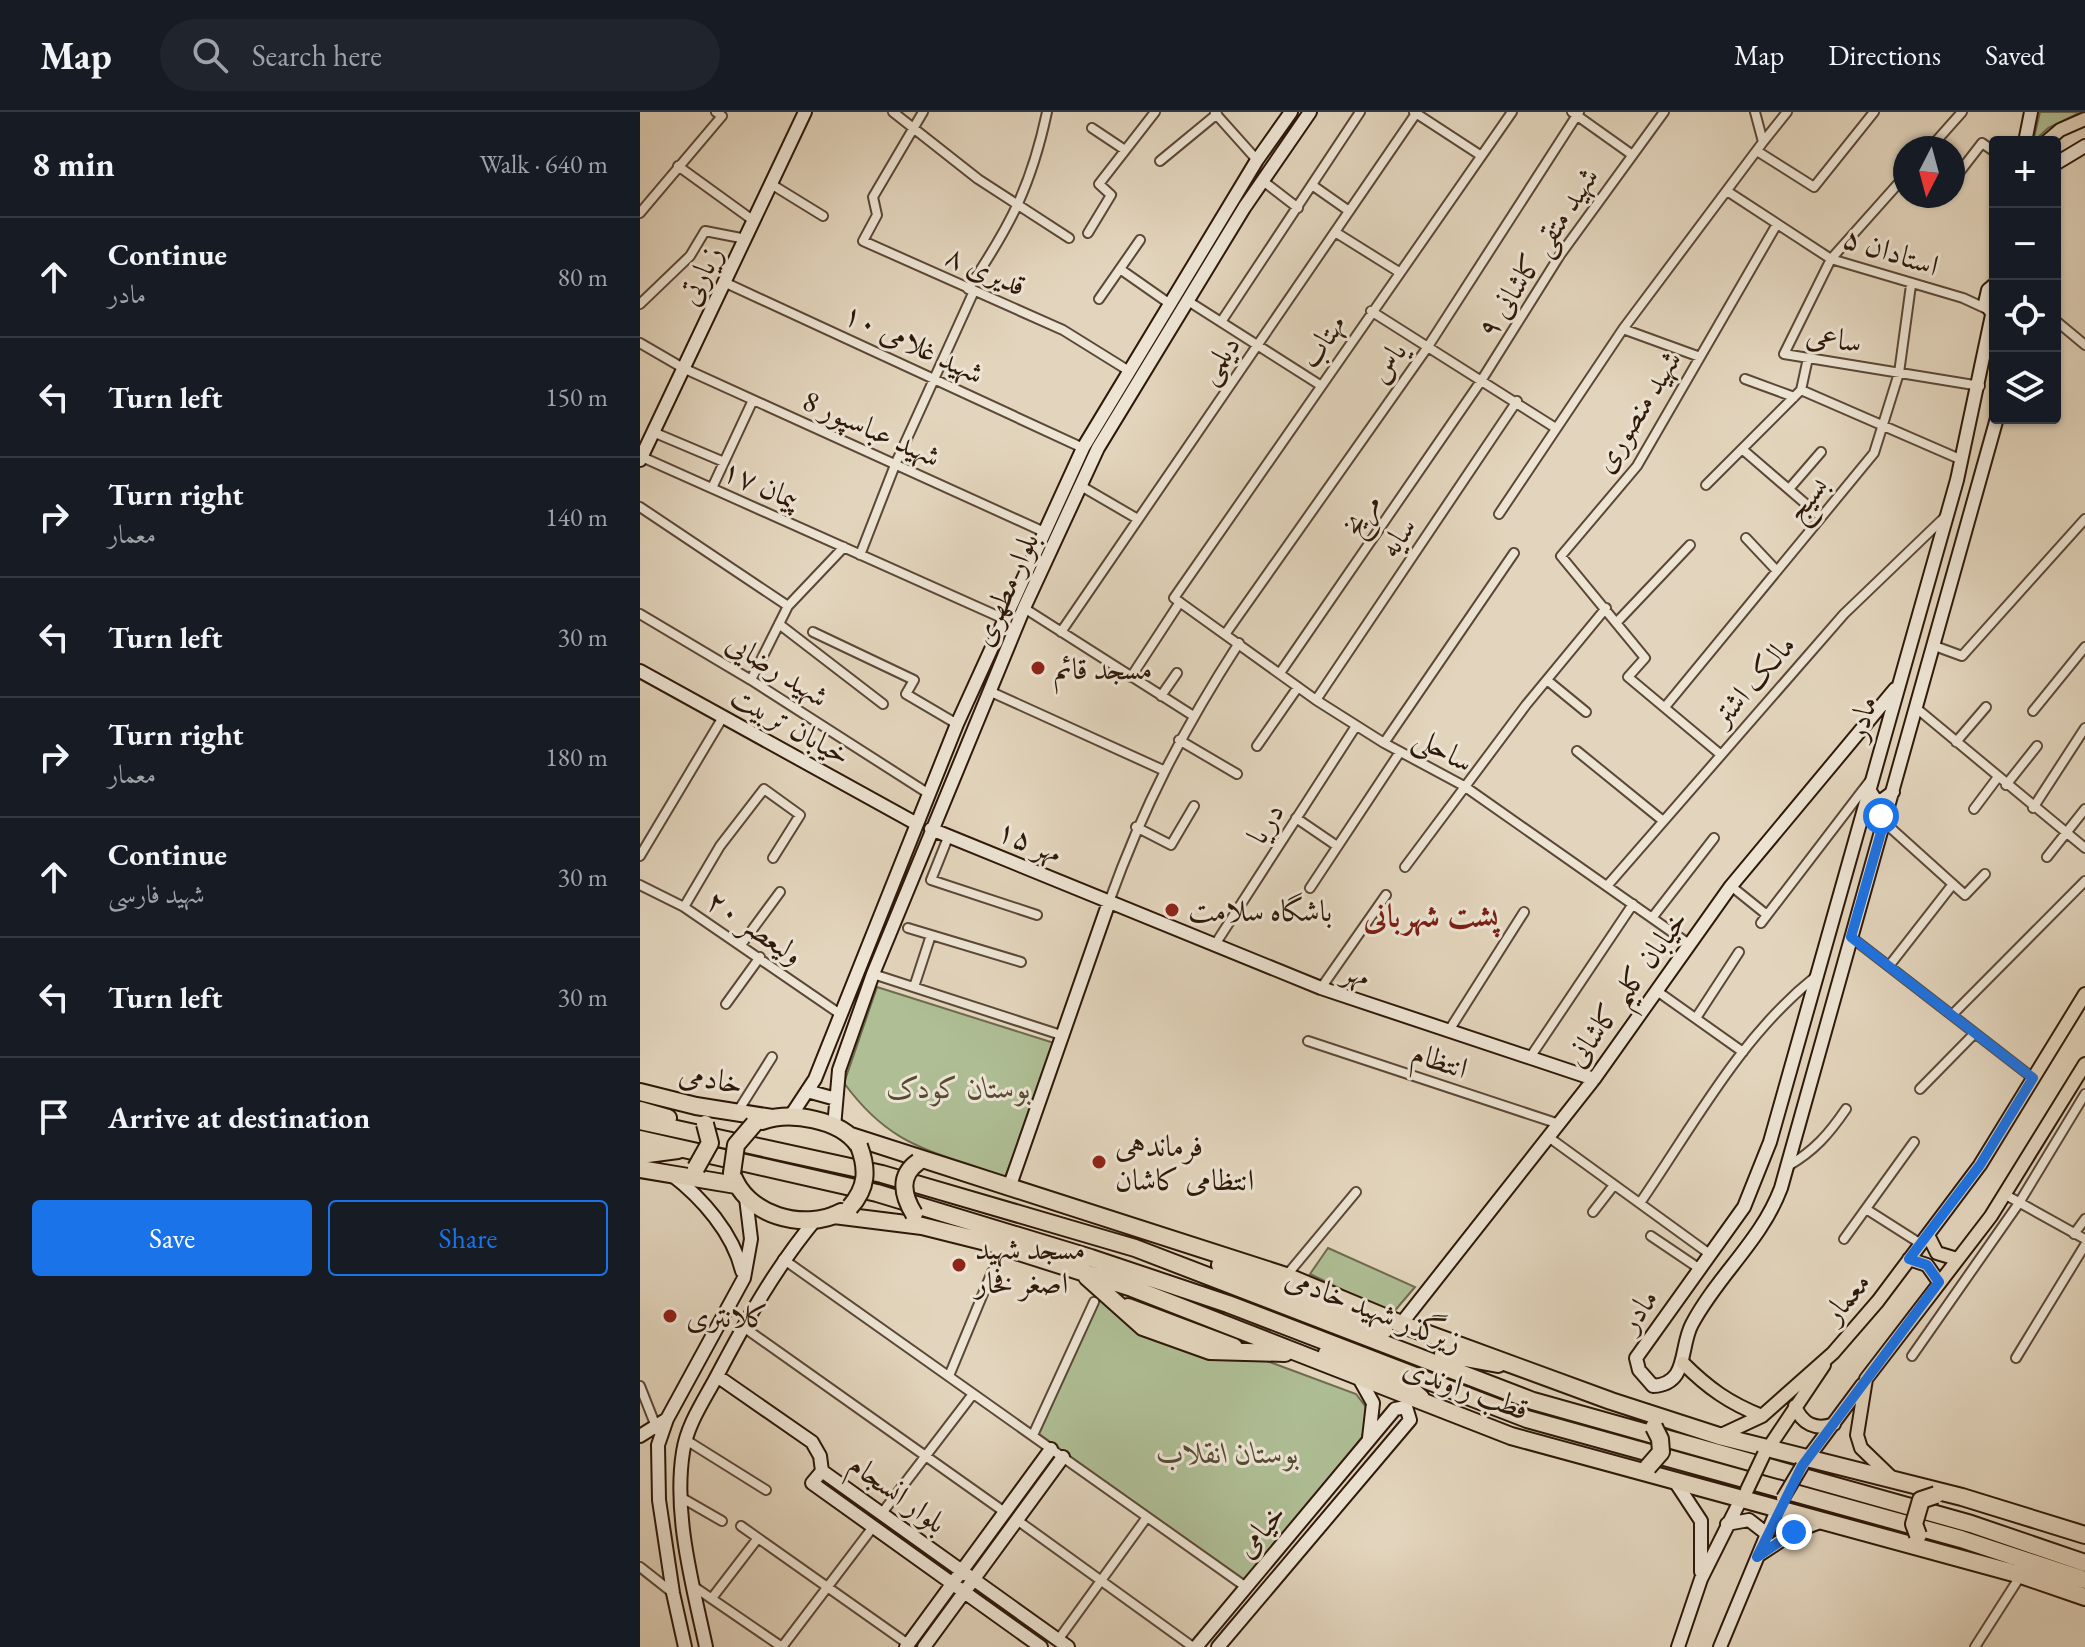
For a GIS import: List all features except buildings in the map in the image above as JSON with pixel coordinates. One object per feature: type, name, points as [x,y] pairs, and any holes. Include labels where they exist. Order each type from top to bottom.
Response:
[{"type":"highway","name":"خادمی","points":[[640,1092],[696,1106],[772,1118]]},
{"type":"highway","points":[[684,1173],[710,1143],[696,1106]]},
{"type":"highway","points":[[640,1110],[673,1120],[686,1141],[640,1155]]},
{"type":"highway","points":[[640,1169],[684,1173],[738,1185],[759,1208],[777,1215],[816,1219],[850,1207],[859,1196],[866,1175],[855,1141],[834,1127],[790,1117],[772,1118],[754,1124],[736,1145],[738,1185]]},
{"type":"highway","name":"زیرگذر شهید خادمی","points":[[640,1121],[686,1141],[877,1193],[1146,1276],[1527,1419],[1961,1539],[2085,1580]]},
{"type":"highway","name":"زیرگذر شهید خادمی","points":[[640,1139],[686,1141],[882,1174],[1135,1248],[1533,1401],[1971,1524],[2085,1563]]},
{"type":"highway","name":"قطب راوندی","points":[[855,1141],[1010,1185],[1286,1276],[1401,1324],[1568,1386],[1719,1436],[1805,1462],[1893,1479],[1962,1497],[2085,1535]]},
{"type":"highway","points":[[918,1220],[904,1189],[906,1173],[922,1161]]},
{"type":"highway","name":"قطب راوندی","points":[[834,1215],[918,1220],[1079,1271],[1511,1436],[1676,1483],[1780,1504],[1820,1522],[2021,1575],[2085,1597]]},
{"type":"highway","points":[[1135,1248],[1184,1250],[1456,1359],[1520,1367]]},
{"type":"highway","points":[[1079,1271],[1115,1303],[1245,1352],[1297,1353]]},
{"type":"highway","points":[[1146,1276],[1183,1297],[1405,1384],[1430,1407]]},
{"type":"highway","points":[[1568,1386],[1584,1403],[1654,1427],[1660,1439],[1661,1452],[1648,1467],[1621,1469]]},
{"type":"highway","points":[[1962,1497],[1936,1495],[1921,1500],[1915,1511],[1918,1535],[1936,1544],[1999,1562],[2021,1575]]},
{"type":"main road","points":[[2053,136],[2085,119]]},
{"type":"main road","name":"معمار","points":[[1743,1496],[1766,1451],[1795,1406],[1980,1165],[2085,994]]},
{"type":"main road","points":[[1780,1504],[1805,1462],[2004,1194],[2085,1064]]},
{"type":"main road","points":[[1924,1240],[1937,1253],[1957,1259]]},
{"type":"main road","points":[[1909,1259],[1927,1265],[1939,1282]]},
{"type":"main road","name":"معمار","points":[[1719,1436],[1762,1416],[1833,1353]]},
{"type":"main road","points":[[1683,1363],[1708,1389],[1732,1404],[1762,1416]]},
{"type":"main road","points":[[1866,1379],[1857,1435],[1861,1448],[1893,1479]]},
{"type":"main road","points":[[1795,1406],[1802,1419],[1811,1426],[1834,1424]]},
{"type":"street","points":[[640,213],[722,116],[716,112]]},
{"type":"street","name":"زیارتی","points":[[641,458],[805,112]]},
{"type":"street","points":[[893,112],[914,125],[978,179],[1069,238]]},
{"type":"street","points":[[914,125],[923,112]]},
{"type":"street","points":[[860,555],[895,465],[937,379],[971,290],[1019,207],[1047,112]]},
{"type":"street","points":[[1088,233],[1111,195],[1099,184],[1155,112]]},
{"type":"street","name":"بلوار مطهری","points":[[790,1117],[807,1091],[840,1014],[1002,618],[1083,448],[1257,160],[1291,112]]},
{"type":"street","name":"بلوار مطهری","points":[[834,1127],[839,1070],[873,974],[1024,608],[1098,448],[1234,225],[1310,112]]},
{"type":"street","points":[[1221,322],[1360,112]]},
{"type":"street","points":[[1415,112],[1480,155]]},
{"type":"street","name":"دیلمی","points":[[1061,632],[1415,112]]},
{"type":"street","name":"مهتاب","points":[[1131,677],[1177,600],[1320,385],[1512,112]]},
{"type":"street","name":"شهید متقی کاشانی ۹","points":[[1481,381],[1560,255],[1664,112]]},
{"type":"street","points":[[1755,112],[1763,142]]},
{"type":"street","points":[[1499,514],[1554,427],[1623,329],[1787,112]]},
{"type":"street","points":[[1757,151],[1814,187],[1874,112]]},
{"type":"street","points":[[1941,136],[1962,112]]},
{"type":"street","points":[[2026,136],[2031,112]]},
{"type":"street","points":[[1160,161],[1216,113],[1257,160]]},
{"type":"street","points":[[1576,113],[1631,154]]},
{"type":"street","name":"یاس","points":[[1226,633],[1427,348],[1576,113]]},
{"type":"street","name":"قدیری ۸","points":[[914,125],[873,197],[877,215],[863,241],[1063,330],[1129,371]]},
{"type":"street","points":[[1092,128],[1125,150]]},
{"type":"street","points":[[1965,165],[1982,143],[1989,148]]},
{"type":"street","points":[[2061,160],[2085,146]]},
{"type":"street","points":[[678,166],[754,221]]},
{"type":"street","points":[[1263,181],[1298,208]]},
{"type":"street","points":[[771,184],[823,216]]},
{"type":"street","points":[[1312,185],[1349,211]]},
{"type":"street","points":[[1831,259],[1893,189]]},
{"type":"street","name":"استادان ۵","points":[[1727,191],[1831,259],[1963,298],[1989,313]]},
{"type":"street","points":[[1222,218],[1234,225]]},
{"type":"street","name":"شهید منصوری","points":[[1606,608],[1561,556],[1637,466],[1777,224]]},
{"type":"street","points":[[640,304],[690,256],[705,231],[746,239]]},
{"type":"street","points":[[1335,232],[1399,272]]},
{"type":"street","points":[[1099,299],[1140,240]]},
{"type":"street","name":"ساعی","points":[[1831,259],[1784,354],[1980,386]]},
{"type":"street","points":[[1120,269],[1170,304]]},
{"type":"street","name":"شهید غلامی ۱۰","points":[[726,283],[1083,448]]},
{"type":"street","name":"بسیج","points":[[1665,707],[1874,453],[1899,373],[1911,285]]},
{"type":"street","points":[[1963,298],[1989,286]]},
{"type":"street","points":[[1188,301],[1320,385]]},
{"type":"street","points":[[1371,311],[1554,427]]},
{"type":"street","points":[[2061,326],[2085,345]]},
{"type":"street","name":"مادر","points":[[1989,327],[1980,386],[1962,460],[1755,1186],[1711,1255],[1636,1358],[1639,1370],[1653,1386],[1666,1385],[1675,1378],[1683,1363],[1685,1342],[1704,1304],[1771,1214],[1995,424]]},
{"type":"street","points":[[1623,329],[1700,357]]},
{"type":"street","name":"شهید عباسپور 8","points":[[640,343],[683,368],[1042,531]]},
{"type":"street","points":[[1706,485],[1798,394],[1808,358]]},
{"type":"street","points":[[1745,379],[1798,394],[1962,460]]},
{"type":"street","name":"مریخ","points":[[1280,673],[1481,381]]},
{"type":"street","points":[[712,488],[753,400]]},
{"type":"street","name":"سایه","points":[[1316,700],[1517,401]]},
{"type":"street","points":[[653,432],[724,462]]},
{"type":"street","points":[[1742,449],[1821,517]]},
{"type":"street","points":[[1789,489],[1821,452]]},
{"type":"street","name":"پیمان ۱۷","points":[[641,458],[1002,618]]},
{"type":"street","points":[[1081,486],[1136,518]]},
{"type":"street","points":[[640,507],[788,606]]},
{"type":"street","name":"مالک اشتر","points":[[1607,886],[1844,614],[1946,515]]},
{"type":"street","points":[[1932,645],[1962,656],[2085,519]]},
{"type":"street","points":[[1746,538],[1777,571]]},
{"type":"street","points":[[1617,622],[1690,545]]},
{"type":"street","points":[[751,680],[788,606],[844,547]]},
{"type":"street","points":[[1384,743],[1514,553]]},
{"type":"street","name":"ساحلی","points":[[1177,600],[1356,726],[1464,786],[1689,944]]},
{"type":"street","points":[[1024,608],[1192,715]]},
{"type":"street","points":[[1405,867],[1464,786],[1606,608],[1645,658],[1628,677],[1720,754]]},
{"type":"street","name":"شهید رضایی","points":[[640,614],[751,680],[929,794]]},
{"type":"street","points":[[779,624],[883,704]]},
{"type":"street","points":[[813,632],[914,680],[906,694],[957,724]]},
{"type":"street","points":[[1010,1185],[1136,827],[1192,715],[1239,643]]},
{"type":"street","points":[[2033,711],[2085,647]]},
{"type":"street","points":[[1161,696],[1177,673]]},
{"type":"street","name":"خیابان تربیت","points":[[641,675],[917,824]]},
{"type":"street","points":[[1547,680],[1586,712]]},
{"type":"street","name":"خیابان کلیم کاشانی","points":[[1401,1324],[1556,1123],[1594,1079],[1731,886],[1898,685]]},
{"type":"street","points":[[1257,746],[1298,687]]},
{"type":"street","points":[[989,691],[1163,770]]},
{"type":"street","points":[[1915,707],[2033,808],[2085,848]]},
{"type":"street","points":[[1956,742],[1986,707]]},
{"type":"street","points":[[640,856],[723,717]]},
{"type":"street","name":"دریا","points":[[1214,946],[1356,726]]},
{"type":"street","points":[[2033,808],[2085,728]]},
{"type":"street","points":[[1179,740],[1237,774]]},
{"type":"street","points":[[2006,785],[2037,746]]},
{"type":"street","points":[[1577,751],[1662,820]]},
{"type":"street","points":[[1310,888],[1400,752]]},
{"type":"street","points":[[1974,809],[1998,777]]},
{"type":"street","points":[[1731,886],[1764,919],[1869,785],[1875,799],[1881,801],[1893,792]]},
{"type":"street","points":[[684,907],[720,846],[764,789],[800,815],[773,858]]},
{"type":"street","points":[[1136,827],[1171,845],[1194,806]]},
{"type":"street","points":[[2047,857],[2085,809]]},
{"type":"street","points":[[1859,818],[1870,812],[1884,822],[1965,895],[1985,874]]},
{"type":"street","points":[[1296,818],[1337,846]]},
{"type":"street","name":"مهر ۱۵","points":[[931,829],[1109,902]]},
{"type":"street","points":[[949,835],[931,880],[1037,915]]},
{"type":"street","points":[[1652,918],[1714,838]]},
{"type":"street","points":[[1952,1015],[2085,881]]},
{"type":"street","points":[[1889,966],[1953,884]]},
{"type":"street","name":"ولیعصر ۲۰","points":[[640,885],[684,907],[840,1014]]},
{"type":"street","points":[[741,945],[780,892]]},
{"type":"street","points":[[1321,988],[1386,895]]},
{"type":"street","name":"مهر","points":[[1109,902],[1321,988],[1529,1060],[1594,1079]]},
{"type":"street","points":[[1529,1060],[1633,904]]},
{"type":"street","points":[[1448,1032],[1524,912]]},
{"type":"street","points":[[908,928],[1021,962]]},
{"type":"street","points":[[914,987],[931,935]]},
{"type":"street","points":[[1851,937],[2033,1078]]},
{"type":"street","points":[[1696,1018],[1739,952]]},
{"type":"street","points":[[726,1004],[760,957]]},
{"type":"street","points":[[873,974],[1064,1036]]},
{"type":"street","points":[[1640,1203],[1743,1052],[1782,1004],[1814,978]]},
{"type":"street","points":[[1657,991],[1743,1052]]},
{"type":"street","points":[[1920,1089],[1975,1033]]},
{"type":"street","name":"انتظام","points":[[1308,1041],[1556,1123]]},
{"type":"street","points":[[738,1111],[772,1057]]},
{"type":"street","points":[[807,1091],[836,1099]]},
{"type":"street","points":[[1912,1356],[2019,1203],[2085,1094]]},
{"type":"street","points":[[1786,1167],[1819,1145],[1846,1109]]},
{"type":"street","points":[[1547,1136],[1711,1255]]},
{"type":"street","points":[[1844,1239],[1914,1142]]},
{"type":"street","points":[[684,1173],[689,1188],[724,1230],[739,1259],[744,1278]]},
{"type":"street","points":[[685,1647],[673,1593],[658,1445],[661,1422],[744,1278],[751,1239],[738,1185]]},
{"type":"street","points":[[1593,1212],[1614,1185]]},
{"type":"street","points":[[1286,1276],[1356,1192]]},
{"type":"street","points":[[2004,1194],[2085,1242],[2016,1358]]},
{"type":"street","points":[[1866,1209],[1924,1240]]},
{"type":"street","points":[[706,1647],[693,1586],[682,1498],[686,1440],[742,1326],[783,1258],[816,1219]]},
{"type":"street","points":[[2074,1234],[2085,1219]]},
{"type":"street","points":[[1651,1236],[1700,1269]]},
{"type":"street","points":[[783,1258],[1246,1587]]},
{"type":"street","points":[[949,1376],[992,1272]]},
{"type":"street","points":[[1684,1289],[1704,1304]]},
{"type":"street","points":[[1033,1435],[1094,1302]]},
{"type":"street","points":[[742,1326],[1194,1647]]},
{"type":"street","points":[[717,1376],[812,1442],[820,1456],[822,1471]]},
{"type":"street","points":[[1359,1378],[1373,1403],[1369,1440]]},
{"type":"street","points":[[640,1386],[661,1422]]},
{"type":"street","points":[[882,1513],[973,1394]]},
{"type":"street","name":"خیامی","points":[[1194,1647],[1395,1409],[1406,1407],[1410,1420],[1218,1647]]},
{"type":"street","points":[[640,1436],[661,1422]]},
{"type":"street","points":[[686,1440],[766,1490]]},
{"type":"street","points":[[1011,1516],[1051,1449]]},
{"type":"street","points":[[741,1526],[907,1646],[958,1588],[1011,1516],[1063,1457]]},
{"type":"street","name":"بلوار انسجام","points":[[1041,1647],[812,1483],[822,1471],[1063,1643]]},
{"type":"street","points":[[1676,1483],[1701,1521],[1701,1579]]},
{"type":"street","points":[[1678,1647],[1701,1579],[1743,1496]]},
{"type":"street","points":[[682,1498],[722,1521]]},
{"type":"street","points":[[1720,1647],[1780,1504]]},
{"type":"street","points":[[1063,1643],[1147,1517]]},
{"type":"street","points":[[1727,1524],[1749,1520],[1767,1534]]},
{"type":"street","points":[[1757,1557],[1794,1532],[1820,1522]]},
{"type":"street","points":[[693,1586],[782,1647],[873,1527]]},
{"type":"street","points":[[712,1598],[758,1538]]},
{"type":"street","points":[[640,1567],[673,1593]]},
{"type":"street","points":[[1975,1647],[2021,1575]]},
{"type":"street","points":[[924,1647],[958,1588]]},
{"type":"green space","points":[[2040,112],[2081,112],[2048,128],[2039,136],[2034,136]]},
{"type":"green space","name":"بوستان کودک","points":[[877,987],[1057,1044],[1005,1177],[936,1153],[898,1135],[862,1105],[844,1083]]},
{"type":"green space","points":[[1328,1248],[1415,1287],[1392,1314],[1310,1274]]},
{"type":"green space","name":"بوستان انقلاب","points":[[1097,1298],[1356,1394],[1369,1411],[1362,1437],[1246,1587],[1031,1428]]},
{"type":"place","name":"مسجد قائم","points":[[1038,668]]},
{"type":"place","name":"باشگاه سلامت","points":[[1172,910]]},
{"type":"place","name":"فرماندهی انتظامی کاشان","points":[[1099,1162]]},
{"type":"place","name":"مسجد شهید اصغر فخار","points":[[959,1265]]},
{"type":"place","name":"کلانتری","points":[[670,1316]]},
{"type":"district","name":"پشت شهربانی","points":[[1431,916]]},
{"type":"route","points":[[1794,1532],[1757,1557],[1783,1498],[1802,1466],[1939,1282],[1927,1265],[1909,1259],[1980,1165],[2033,1078],[1851,937],[1884,822],[1881,816]]}]
